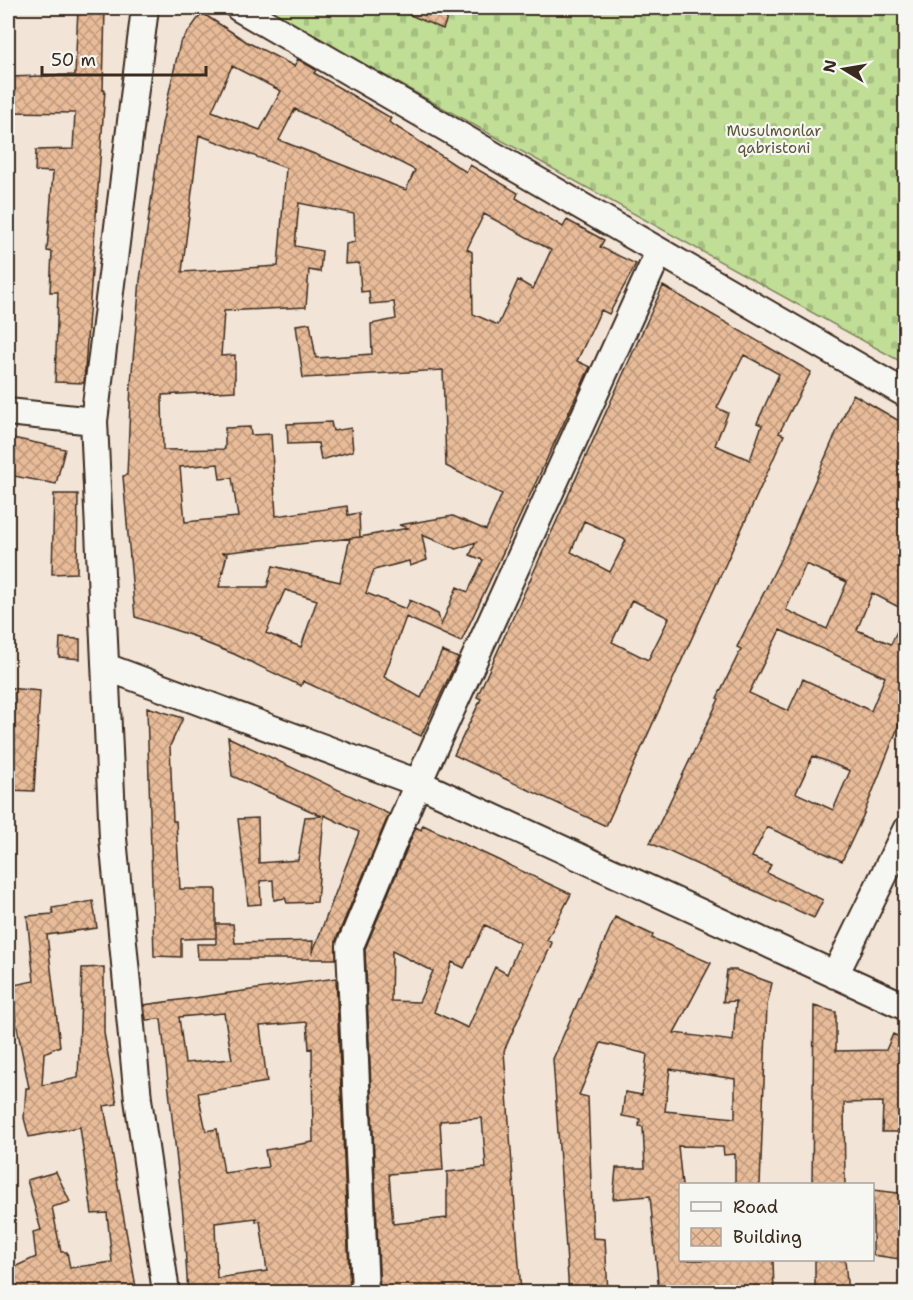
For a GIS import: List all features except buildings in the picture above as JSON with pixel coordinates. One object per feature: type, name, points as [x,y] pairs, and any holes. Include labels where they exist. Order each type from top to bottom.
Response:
[{"type":"street","points":[[146,8],[94,421],[113,838],[138,1099],[166,1293]]},
{"type":"street","points":[[239,8],[906,394]]},
{"type":"street","points":[[365,1293],[350,946],[418,783],[659,252]]},
{"type":"street","points":[[8,412],[94,421]]},
{"type":"street","points":[[106,667],[418,783],[906,1007]]},
{"type":"street","points":[[835,975],[906,830]]},
{"type":"green space","name":"Musulmonlar qabristoni","points":[[263,8],[905,8],[905,364]]}]
